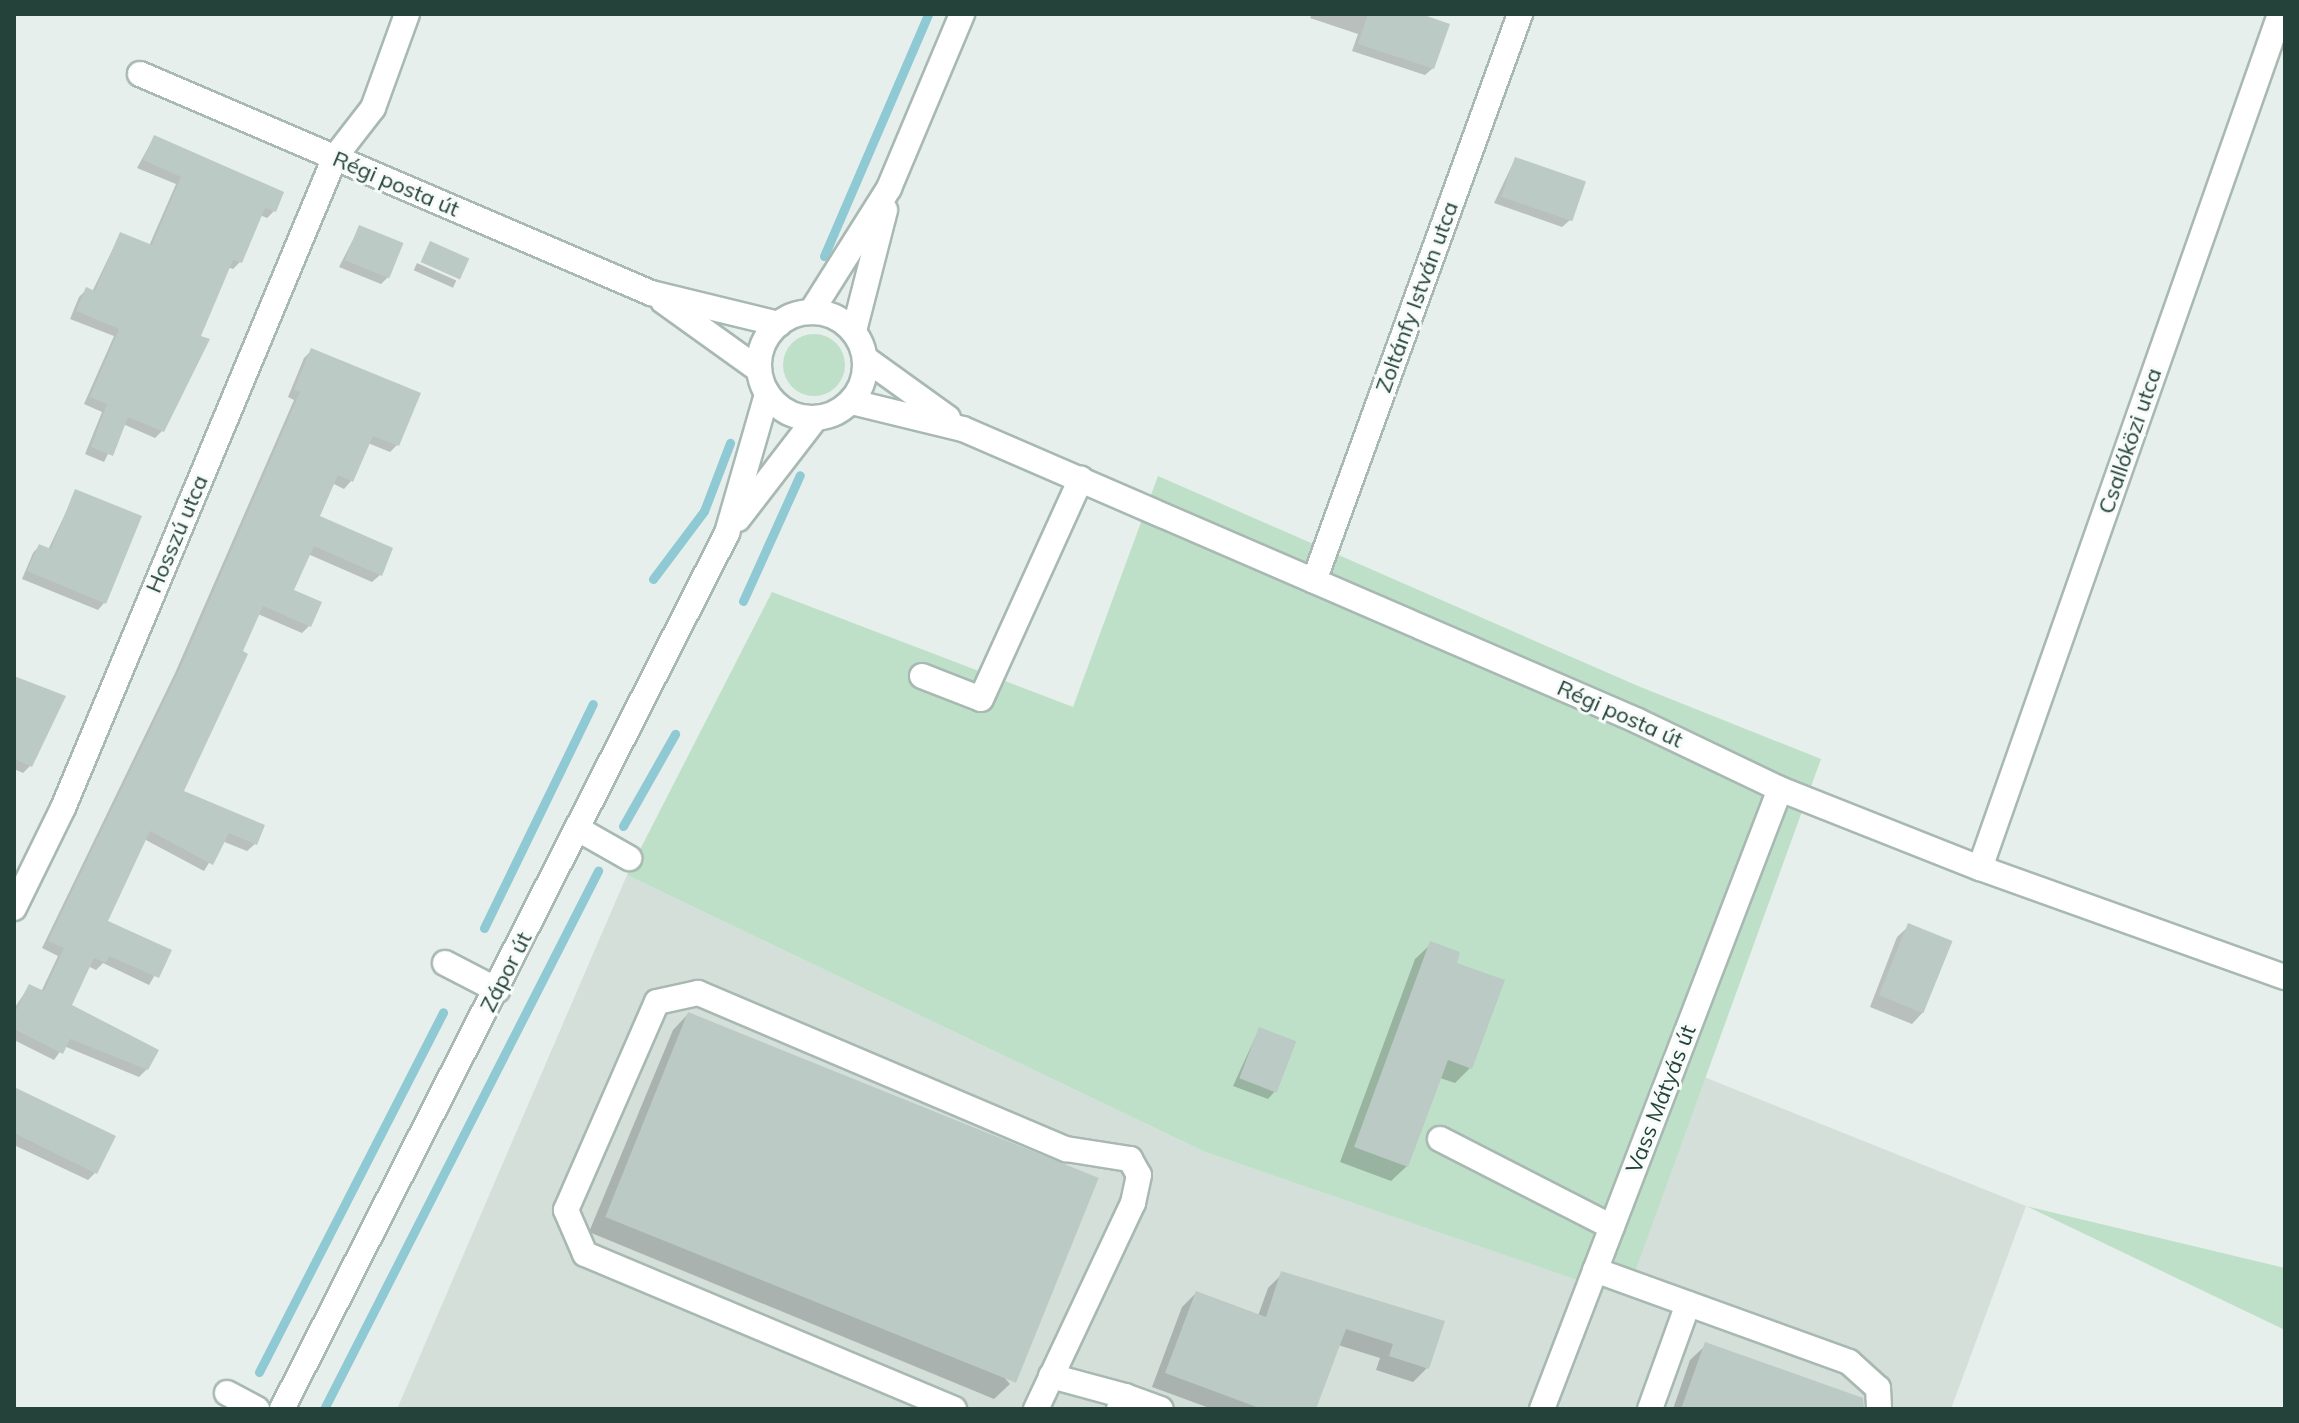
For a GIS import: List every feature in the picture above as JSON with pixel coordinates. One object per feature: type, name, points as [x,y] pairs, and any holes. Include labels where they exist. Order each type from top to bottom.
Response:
[{"type":"street","name":"Hosszú utca","points":[[14,908],[63,808],[335,157],[373,108],[407,14]]},
{"type":"street","points":[[854,331],[889,188],[962,14]]},
{"type":"street","name":"Zoltánfy István utca","points":[[1314,581],[1520,14]]},
{"type":"street","name":"Csallóközi utca","points":[[1980,868],[2280,14]]},
{"type":"street","name":"Régi posta út","points":[[140,74],[651,293],[779,324]]},
{"type":"street","points":[[811,312],[889,188]]},
{"type":"street","name":"Régi posta út","points":[[651,293],[759,370]]},
{"type":"street","points":[[811,312],[842,320],[854,331],[866,359],[861,389],[852,402],[815,419],[787,413],[767,394],[759,370],[760,352],[779,324],[811,312]]},
{"type":"street","name":"Régi posta út","points":[[866,359],[963,429]]},
{"type":"street","name":"Zápor út","points":[[282,1409],[727,533],[767,394]]},
{"type":"street","name":"Régi posta út","points":[[852,402],[963,429],[1314,581],[1780,789],[1980,868],[2285,977]]},
{"type":"street","name":"Zápor út","points":[[727,533],[815,419]]},
{"type":"street","points":[[922,676],[981,699],[1081,479]]},
{"type":"street","name":"Vass Mátyás út","points":[[1542,1409],[1780,789]]},
{"type":"street","points":[[578,829],[629,858]]},
{"type":"street","points":[[445,963],[497,990]]},
{"type":"street","points":[[954,1409],[585,1254],[566,1210],[657,1002],[698,993],[1066,1149],[1130,1159],[1139,1175],[1133,1203],[1036,1409]]},
{"type":"street","points":[[1440,1139],[1612,1227]]},
{"type":"street","points":[[1595,1270],[1849,1362],[1878,1388],[1879,1409]]},
{"type":"street","points":[[1650,1409],[1688,1304]]},
{"type":"street","points":[[1051,1376],[1122,1402],[1161,1409]]},
{"type":"street","points":[[227,1393],[257,1409]]},
{"type":"shaded area","points":[[627,875],[1205,1152],[1626,1297],[1704,1077],[2026,1206],[1951,1409],[397,1409]]},
{"type":"green space","points":[[814,334],[826,336],[836,343],[843,353],[843,377],[836,387],[826,394],[814,396],[802,394],[792,387],[785,377],[783,365],[785,353],[792,343],[802,336]]},
{"type":"green space","points":[[1158,476],[1638,686],[1821,759],[1626,1297],[1205,1152],[627,875],[772,592],[1073,707]]},
{"type":"green space","points":[[2026,1206],[2285,1268],[2285,1330]]},
{"type":"building","points":[[1368,14],[1421,14],[1450,24],[1434,69],[1358,44]]},
{"type":"building","points":[[154,135],[284,192],[276,212],[265,208],[242,263],[233,260],[201,336],[210,339],[164,432],[128,417],[113,456],[91,447],[107,404],[90,397],[119,329],[76,311],[86,287],[95,291],[120,232],[152,245],[181,177],[143,160]]},
{"type":"building","points":[[1515,157],[1586,181],[1572,221],[1501,197]]},
{"type":"building","points":[[359,225],[404,243],[389,278],[345,260]]},
{"type":"building","points":[[430,241],[469,258],[460,280],[421,262]]},
{"type":"building","points":[[311,348],[421,393],[399,446],[373,436],[353,482],[338,475],[320,516],[393,548],[382,576],[314,546],[294,590],[322,602],[311,627],[263,606],[243,651],[248,654],[184,791],[265,825],[257,845],[229,833],[213,865],[150,831],[108,921],[172,950],[159,978],[109,956],[106,963],[94,958],[72,1005],[159,1050],[148,1070],[70,1039],[63,1054],[14,1029],[14,1014],[29,984],[44,991],[64,948],[48,941],[182,664],[300,392],[294,390]]},
{"type":"building","points":[[75,489],[142,516],[106,604],[27,571],[39,544],[51,549]]},
{"type":"building","points":[[14,676],[66,696],[32,767],[14,759]]},
{"type":"building","points":[[1908,923],[1953,941],[1923,1013],[1879,995]]},
{"type":"building","points":[[1430,941],[1460,952],[1457,963],[1505,980],[1472,1069],[1448,1060],[1408,1167],[1354,1147]]},
{"type":"building","points":[[688,1012],[1099,1178],[1016,1383],[605,1217]]},
{"type":"building","points":[[1259,1027],[1296,1041],[1277,1093],[1239,1078]]},
{"type":"building","points":[[14,1087],[116,1136],[97,1174],[14,1133]]},
{"type":"building","points":[[1281,1271],[1445,1321],[1429,1369],[1389,1356],[1393,1344],[1346,1329],[1316,1409],[1262,1409],[1165,1373],[1196,1291],[1266,1317]]},
{"type":"building","points":[[1705,1342],[1863,1398],[1864,1409],[1681,1409]]},
{"type":"waterway","points":[[824,256],[928,14]]},
{"type":"waterway","points":[[653,579],[704,511],[730,443]]},
{"type":"waterway","points":[[743,601],[800,475]]},
{"type":"waterway","points":[[484,928],[593,704]]},
{"type":"waterway","points":[[623,826],[675,734]]},
{"type":"waterway","points":[[325,1407],[598,871]]},
{"type":"waterway","points":[[259,1372],[443,1012]]}]
